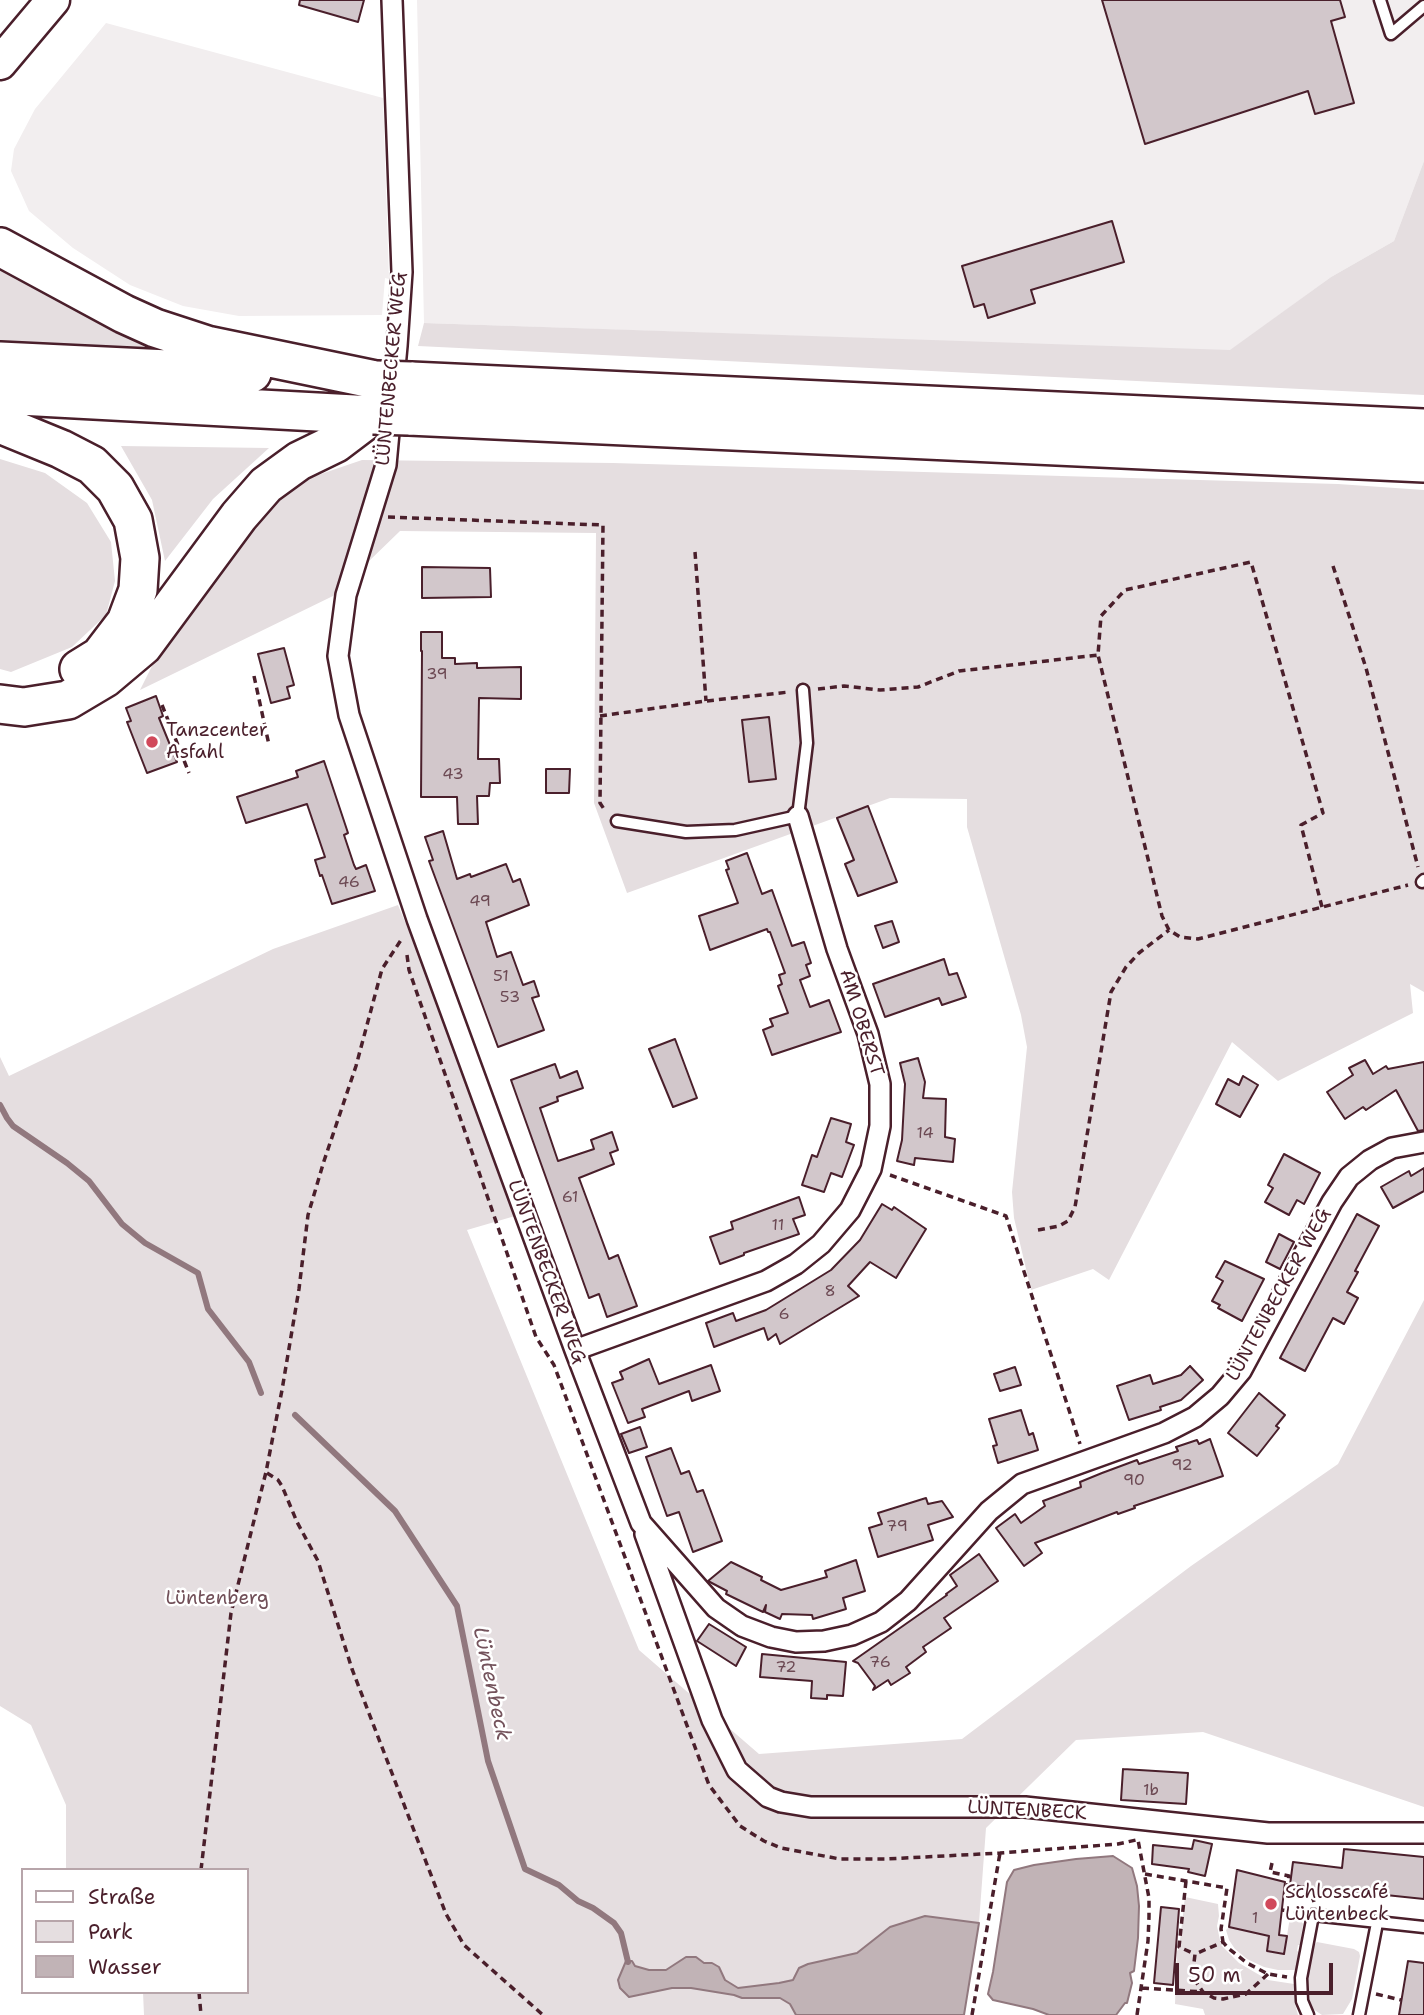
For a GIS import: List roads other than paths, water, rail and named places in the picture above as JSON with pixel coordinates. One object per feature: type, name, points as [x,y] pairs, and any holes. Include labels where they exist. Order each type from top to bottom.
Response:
[{"type":"highway","points":[[5,247],[112,308],[155,328],[207,345],[399,392],[1424,428]]},
{"type":"highway","points":[[0,360],[399,392],[1424,463]]},
{"type":"highway","points":[[0,704],[24,707],[68,700],[105,678],[143,646],[239,516],[266,485],[299,461],[336,443],[399,392]]},
{"type":"highway","points":[[0,395],[373,415]]},
{"type":"highway","points":[[0,425],[61,449],[92,465],[115,488],[133,520],[140,558],[138,590],[126,622],[100,656],[68,676],[14,686],[0,684]]},
{"type":"main road","points":[[0,63],[53,0]]},
{"type":"street","name":"LÜNTENBECKER WEG","points":[[392,0],[402,272],[386,465],[346,595],[338,656],[349,715],[417,919],[641,1523],[716,1608],[742,1626],[783,1640],[824,1641],[852,1635],[881,1622],[908,1601],[989,1511],[1022,1484],[1164,1433],[1195,1417],[1220,1396],[1241,1371],[1332,1202],[1349,1177],[1370,1160],[1392,1148],[1424,1142]]},
{"type":"street","name":"AM OBERST","points":[[575,1350],[766,1281],[796,1264],[821,1244],[850,1210],[871,1169],[880,1126],[880,1084],[868,1034],[837,949],[798,816]]},
{"type":"street","name":"LÜNTENBECK","points":[[641,1523],[712,1720],[737,1770],[768,1797],[811,1807],[1025,1807],[1268,1833],[1424,1833]]},
{"type":"lane","points":[[1380,0],[1391,34],[1424,6]]},
{"type":"lane","points":[[617,821],[686,832],[735,830],[798,816],[807,743],[803,690]]},
{"type":"lane","points":[[1308,2015],[1302,2001],[1301,1978],[1313,1915],[1424,1927]]},
{"type":"lane","points":[[1359,2015],[1377,1923]]},
{"type":"water","points":[[1113,1856],[1132,1868],[1139,1906],[1134,1971],[1130,1973],[1132,1983],[1127,2003],[1116,2015],[1049,2015],[993,2000],[988,1994],[1007,1882],[1014,1870],[1076,1859]]},
{"type":"water","points":[[925,1916],[979,1923],[964,2015],[796,2015],[790,2004],[780,1998],[742,1998],[691,1988],[672,1988],[629,1997],[620,1988],[618,1980],[626,1961],[632,1961],[635,1966],[649,1970],[666,1970],[686,1957],[696,1957],[704,1963],[719,1967],[725,1980],[738,1988],[779,1983],[793,1980],[799,1968],[857,1953],[890,1927]]},
{"type":"waterway","name":"Lüntenbeck","points":[[0,1105],[13,1126],[89,1181],[122,1224],[145,1243],[198,1273],[208,1309],[249,1362],[261,1393]]},
{"type":"waterway","name":"Lüntenbeck","points":[[295,1415],[395,1511],[457,1606],[488,1761],[525,1869],[559,1885],[578,1901],[614,1923],[621,1933],[628,1962]]},
{"type":"place","name":"Tanzcenter Asfahl","points":[[152,742]]},
{"type":"place","name":"Schlosscafé Lüntenbeck","points":[[1271,1904]]},
{"type":"park label","name":"Lüntenberg","points":[[217,1599]]}]
